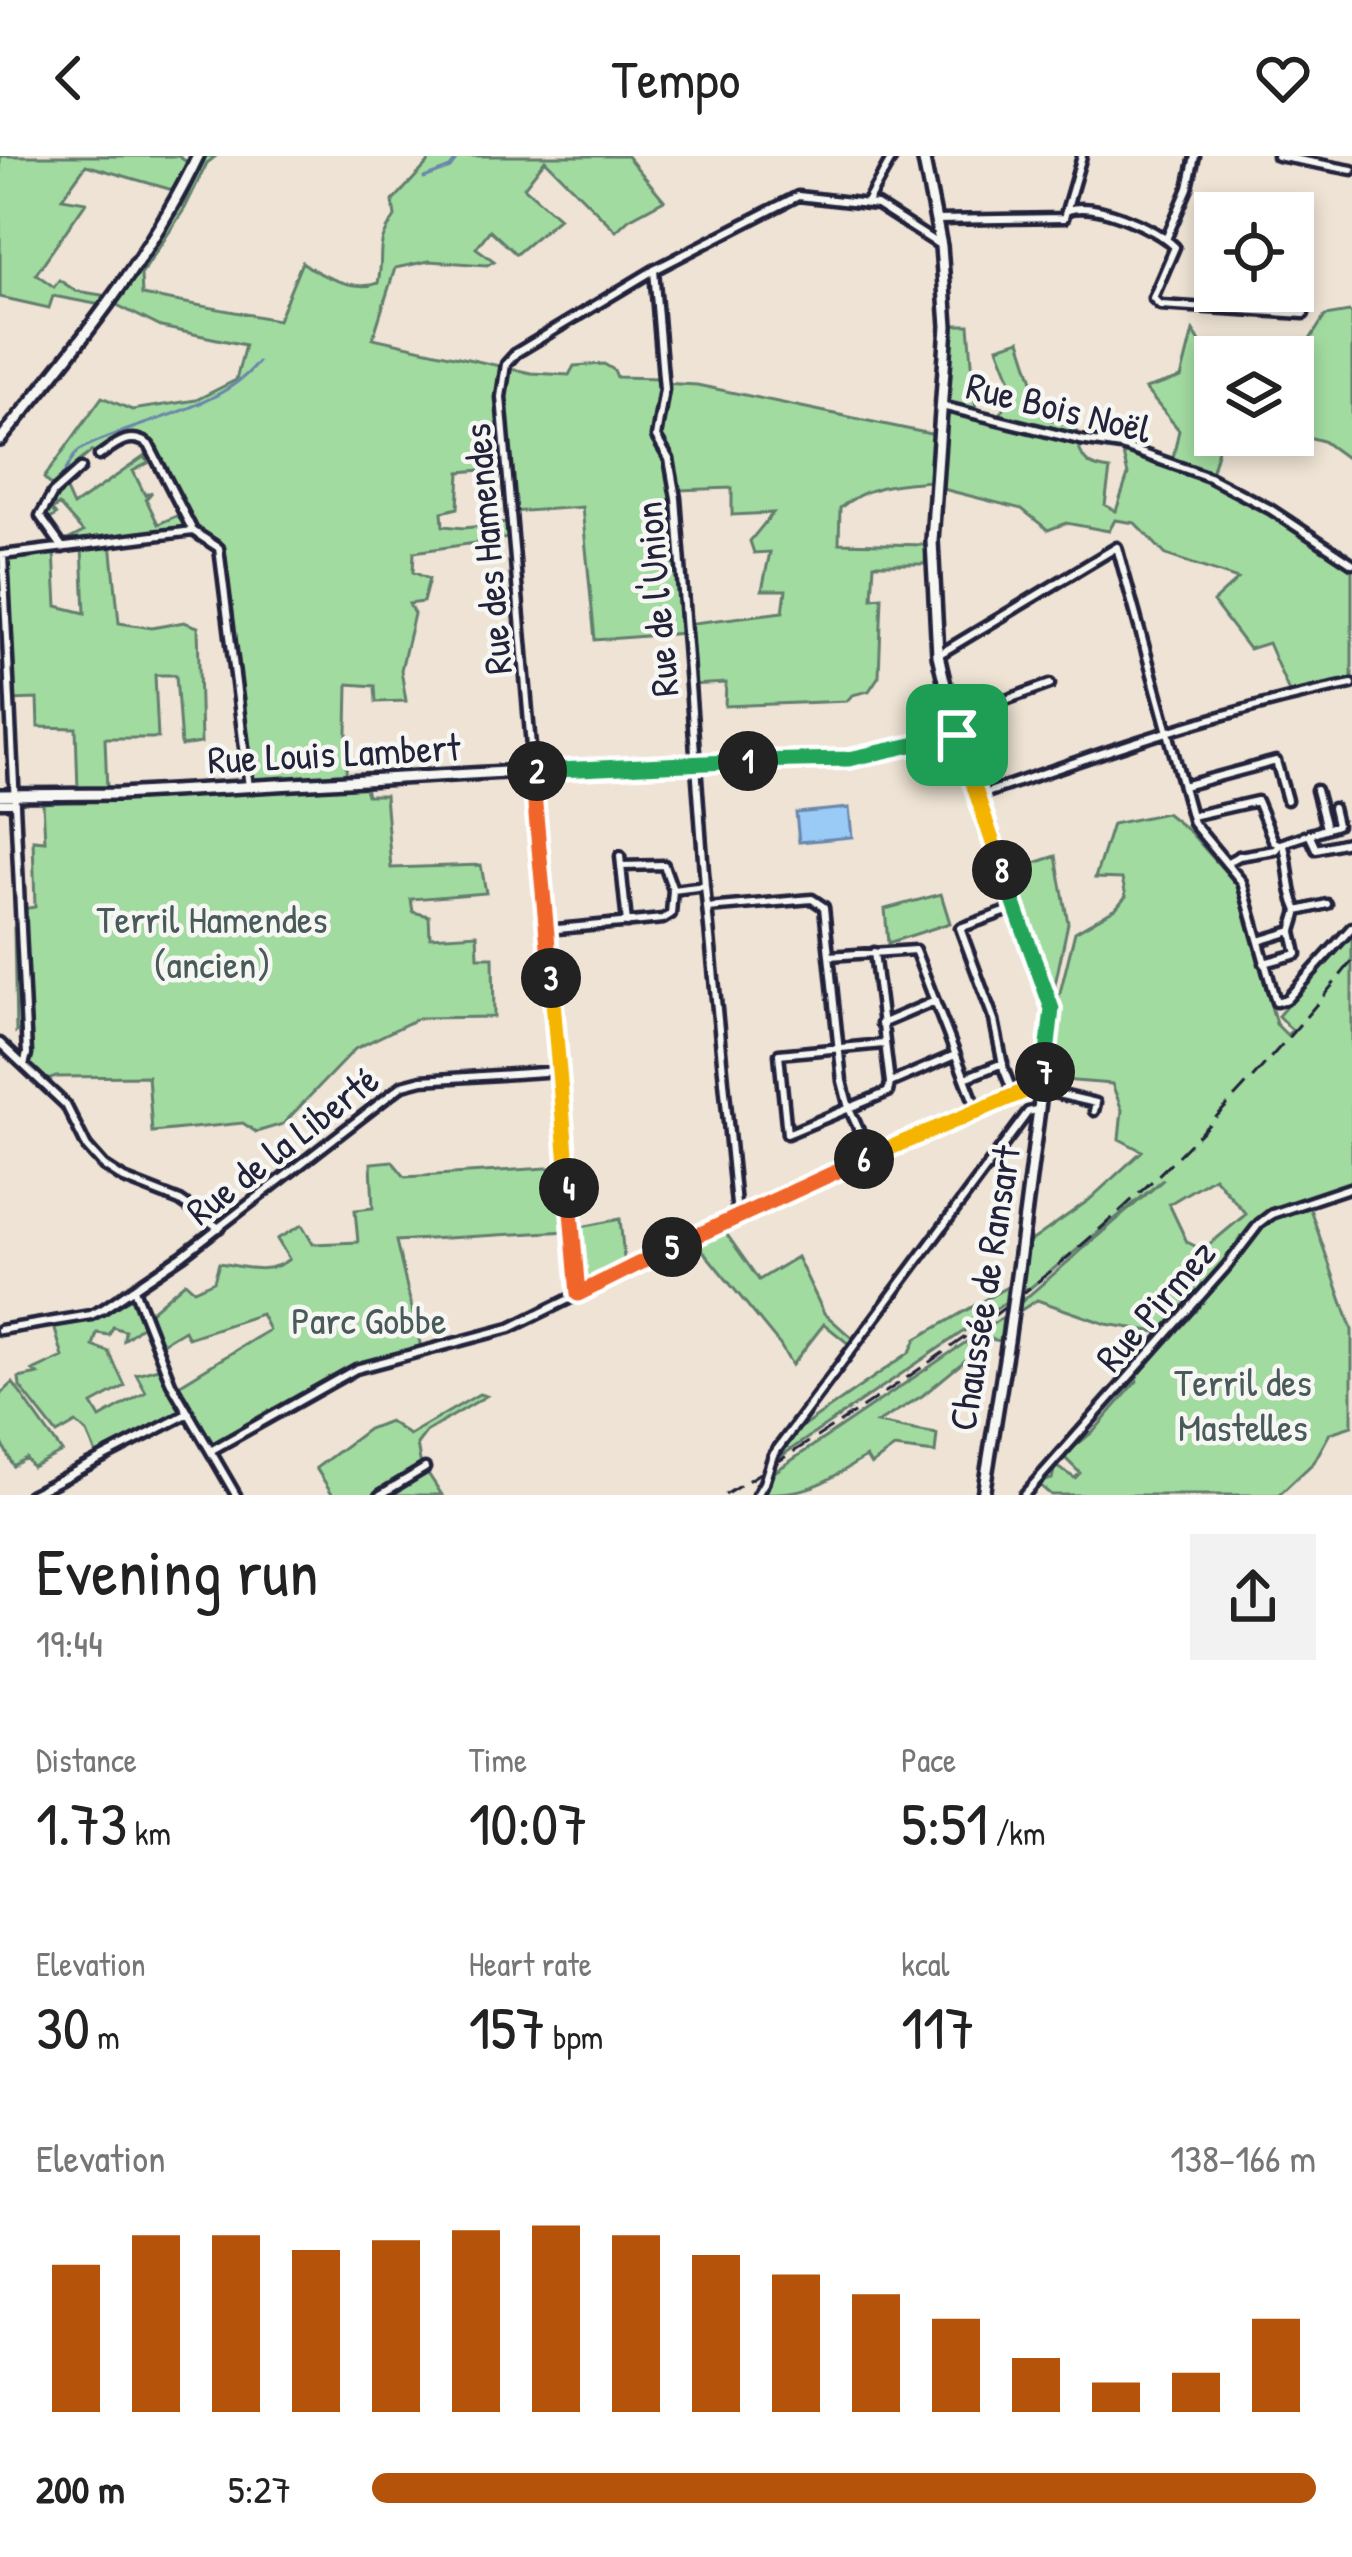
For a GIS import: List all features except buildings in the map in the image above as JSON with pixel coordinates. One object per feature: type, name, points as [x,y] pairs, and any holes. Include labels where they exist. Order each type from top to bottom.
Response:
[{"type":"main road","points":[[0,440],[69,359],[172,210],[198,156]]},
{"type":"main road","name":"Chaussée de Ransart","points":[[922,156],[941,246],[947,326],[932,580],[938,655],[977,796],[1052,1009],[983,1495]]},
{"type":"main road","name":"Rue Louis Lambert","points":[[0,799],[849,759],[956,730]]},
{"type":"street","points":[[867,202],[893,156]]},
{"type":"street","points":[[936,220],[1064,218],[1082,156]]},
{"type":"street","points":[[1166,238],[1188,188],[1195,156]]},
{"type":"street","points":[[1277,156],[1352,170]]},
{"type":"street","name":"Rue des Hamendes","points":[[578,1294],[502,390],[506,364],[516,353],[654,271],[798,196],[867,202],[941,246]]},
{"type":"street","points":[[1068,210],[1082,205],[1161,232],[1175,247],[1153,298],[1160,304],[1304,314]]},
{"type":"street","name":"Rue de l'Union","points":[[654,271],[664,389],[656,434],[671,464],[676,498],[705,886],[737,1215]]},
{"type":"street","name":"Rue Bois Noël","points":[[942,406],[1120,446],[1209,477],[1352,563]]},
{"type":"street","points":[[99,456],[122,440],[144,441],[153,450],[193,531],[219,548],[249,787]]},
{"type":"street","points":[[63,548],[40,516],[53,493],[81,468]]},
{"type":"street","points":[[24,1065],[2,555],[193,531]]},
{"type":"street","points":[[1114,533],[1191,816],[1242,883],[1276,1002],[1287,1000],[1352,927]]},
{"type":"street","points":[[938,655],[1117,547]]},
{"type":"street","points":[[956,730],[992,705],[1050,684]]},
{"type":"street","points":[[977,796],[1166,729],[1352,684]]},
{"type":"street","points":[[1183,786],[1276,761],[1287,800]]},
{"type":"street","points":[[1281,779],[1294,776]]},
{"type":"street","points":[[1316,790],[1326,828]]},
{"type":"street","points":[[1191,816],[1257,801],[1274,842],[1284,846],[1291,872],[1289,892],[1298,911],[1292,931],[1297,953],[1264,963]]},
{"type":"street","points":[[1226,863],[1275,850],[1280,844],[1336,825],[1333,808]]},
{"type":"street","points":[[1309,834],[1316,849],[1352,841]]},
{"type":"street","points":[[547,930],[627,923],[663,919],[670,914],[674,890],[664,865],[621,861],[627,923]]},
{"type":"street","points":[[674,890],[705,886]]},
{"type":"street","points":[[707,908],[819,902],[824,907],[849,1108],[871,1156]]},
{"type":"street","points":[[1298,911],[1327,904]]},
{"type":"street","points":[[1014,1095],[994,1020],[960,928],[1016,908]]},
{"type":"street","points":[[1259,941],[1292,931]]},
{"type":"street","points":[[829,956],[915,950],[978,1112]]},
{"type":"street","points":[[874,952],[888,1092],[787,1134],[779,1054],[883,1044]]},
{"type":"street","points":[[881,1024],[935,1001]]},
{"type":"street","points":[[0,1043],[66,1106],[87,1147],[104,1166],[180,1201],[219,1228]]},
{"type":"street","points":[[890,1083],[955,1055]]},
{"type":"street","points":[[965,1078],[1003,1064]]},
{"type":"street","name":"Rue de la Liberté","points":[[134,1289],[403,1084],[559,1071]]},
{"type":"street","points":[[212,1450],[356,1369],[510,1328],[737,1215],[1032,1088],[1096,1103],[1094,1112]]},
{"type":"street","points":[[757,1495],[773,1455],[1028,1112],[1041,1109]]},
{"type":"street","name":"Rue Pirmez","points":[[1024,1495],[1259,1224],[1272,1214],[1352,1187]]},
{"type":"street","points":[[0,1339],[2,1330],[91,1315],[134,1289],[171,1383],[236,1495]]},
{"type":"street","points":[[30,1495],[189,1413]]},
{"type":"street","points":[[380,1495],[425,1468]]},
{"type":"green space","points":[[0,156],[178,156],[193,166],[176,191],[86,165],[62,198],[86,202],[36,274],[54,287],[59,280],[76,291],[102,295],[101,305],[53,296],[49,308],[0,297]]},
{"type":"green space","name":"Terril Hamendes (ancien)","points":[[205,156],[216,156],[207,163],[185,208],[141,275],[142,295],[278,320],[302,262],[338,281],[378,283],[382,243],[395,217],[393,201],[429,156],[627,156],[664,200],[616,231],[545,160],[524,187],[559,218],[516,254],[490,230],[476,248],[494,261],[487,265],[429,261],[395,268],[373,338],[531,373],[569,375],[574,366],[604,364],[617,377],[661,378],[662,383],[697,385],[940,436],[931,481],[871,490],[840,508],[839,543],[926,545],[925,564],[874,564],[872,598],[882,597],[879,676],[869,691],[847,701],[725,706],[726,683],[690,685],[685,624],[783,612],[786,590],[762,590],[770,552],[754,553],[750,541],[773,513],[732,515],[732,488],[678,490],[675,481],[684,633],[595,640],[582,507],[511,512],[504,468],[460,472],[458,508],[442,512],[443,526],[508,523],[509,538],[414,552],[413,572],[429,579],[423,602],[409,604],[414,614],[401,670],[406,701],[376,702],[375,686],[348,684],[346,782],[364,784],[367,795],[385,795],[391,868],[481,865],[486,893],[411,899],[413,912],[429,916],[430,937],[477,934],[478,957],[493,957],[494,1017],[419,1018],[355,1049],[283,1124],[256,1132],[243,1123],[152,1132],[148,1076],[45,1081],[27,1066],[28,1026],[16,1032],[14,928],[23,927],[22,909],[35,907],[33,840],[45,841],[43,803],[256,789],[243,760],[217,553],[203,535],[193,531],[111,542],[119,623],[152,628],[184,622],[198,627],[201,743],[181,746],[176,675],[155,675],[158,738],[105,738],[107,791],[78,791],[76,728],[38,727],[37,699],[10,700],[5,557],[54,552],[57,606],[85,613],[82,547],[70,548],[64,542],[83,532],[59,505],[52,510],[56,515],[45,523],[42,515],[64,486],[73,506],[145,456],[148,463],[133,471],[145,495],[152,492],[146,499],[158,524],[183,513],[151,452],[128,437],[114,441],[99,456],[92,451],[79,462],[81,468],[53,487],[44,478],[102,397],[132,410],[196,400],[236,380],[245,345],[161,327],[115,304],[185,201]]},
{"type":"green space","points":[[1352,314],[1352,462],[1314,439],[1312,336],[1325,316]]},
{"type":"green space","points":[[948,325],[969,325],[976,412],[950,402],[947,396]]},
{"type":"green space","points":[[1193,331],[1194,456],[1216,456],[1210,477],[1352,563],[1352,682],[1291,696],[1268,643],[1249,649],[1213,602],[1238,579],[1166,555],[1135,523],[1115,520],[1109,531],[1066,523],[1048,530],[1022,509],[939,488],[949,407],[1078,445],[1089,463],[1110,470],[1105,505],[1116,511],[1128,475],[1121,446],[1197,471],[1173,458],[1179,430],[1145,389],[1181,378]]},
{"type":"green space","points":[[1020,340],[1045,418],[1074,427],[1080,440],[998,418],[1015,390],[998,347]]},
{"type":"green space","name":"Terril des Mastelles","points":[[1166,813],[1190,832],[1237,885],[1276,1024],[1287,1035],[1292,1030],[1278,1016],[1352,929],[1352,1183],[1308,1203],[1352,1330],[1352,1426],[1330,1433],[1314,1462],[1279,1495],[1051,1495],[1037,1483],[1052,1479],[1055,1466],[1075,1478],[1080,1473],[1063,1456],[1094,1431],[1137,1381],[1134,1375],[1164,1338],[1157,1332],[1106,1324],[1037,1300],[1018,1312],[1020,1303],[1164,1179],[1023,1289],[1027,1244],[1089,1200],[1142,1151],[1119,1139],[1122,1110],[1112,1084],[1048,1079],[1057,1005],[1075,932],[1116,908],[1126,896],[1122,879],[1095,878],[1112,824]],"holes":[[[1214,1177],[1246,1214],[1203,1250],[1187,1242],[1169,1204]]]},
{"type":"green space","points":[[1056,856],[1068,923],[1052,999],[1010,871]]},
{"type":"green space","points":[[941,894],[950,923],[888,943],[885,909]]},
{"type":"green space","name":"Parc Gobbe","points":[[392,1161],[405,1177],[562,1167],[568,1231],[396,1241],[422,1352],[356,1369],[212,1450],[174,1388],[269,1330],[261,1314],[188,1338],[184,1330],[159,1345],[150,1312],[185,1282],[194,1290],[214,1281],[219,1263],[256,1268],[281,1264],[289,1259],[277,1239],[302,1225],[313,1244],[358,1242],[355,1210],[373,1208],[371,1163]]},
{"type":"green space","points":[[620,1219],[625,1268],[585,1284],[580,1281],[576,1228]]},
{"type":"green space","points":[[723,1229],[759,1280],[797,1257],[824,1313],[854,1340],[850,1345],[824,1324],[792,1365],[695,1241]]},
{"type":"green space","points":[[1007,1287],[1005,1303],[774,1461],[785,1439],[910,1352],[916,1339]]},
{"type":"green space","points":[[131,1299],[142,1326],[124,1340],[125,1331],[113,1327],[109,1335],[97,1333],[93,1346],[109,1352],[125,1386],[92,1404],[100,1418],[146,1392],[136,1374],[158,1368],[180,1409],[178,1415],[96,1454],[87,1433],[76,1423],[57,1434],[20,1387],[19,1378],[38,1374],[33,1371],[63,1357],[54,1326]]},
{"type":"green space","points":[[1003,1317],[1000,1341],[991,1339],[922,1396],[877,1423],[937,1434],[935,1453],[894,1448],[871,1465],[866,1457],[808,1488],[766,1493],[770,1475]]},
{"type":"green space","points":[[13,1383],[62,1452],[32,1467],[26,1458],[13,1466],[0,1439],[0,1395]]},
{"type":"green space","points":[[479,1394],[486,1396],[426,1432],[417,1444],[420,1461],[442,1495],[333,1495],[316,1468],[368,1429],[389,1421],[409,1435]]},
{"type":"water","points":[[849,808],[852,837],[799,842],[796,813]]},
{"type":"waterway","points":[[424,178],[450,168],[459,156]]},
{"type":"waterway","points":[[61,477],[83,448],[200,403],[242,378],[258,362]]},
{"type":"railway","points":[[725,1495],[926,1365],[1084,1243],[1205,1128],[1352,961]]},
{"type":"route","points":[[957,735],[1052,1009],[1044,1089],[1032,1088],[785,1192],[578,1294],[532,772],[849,759],[957,735]]}]
